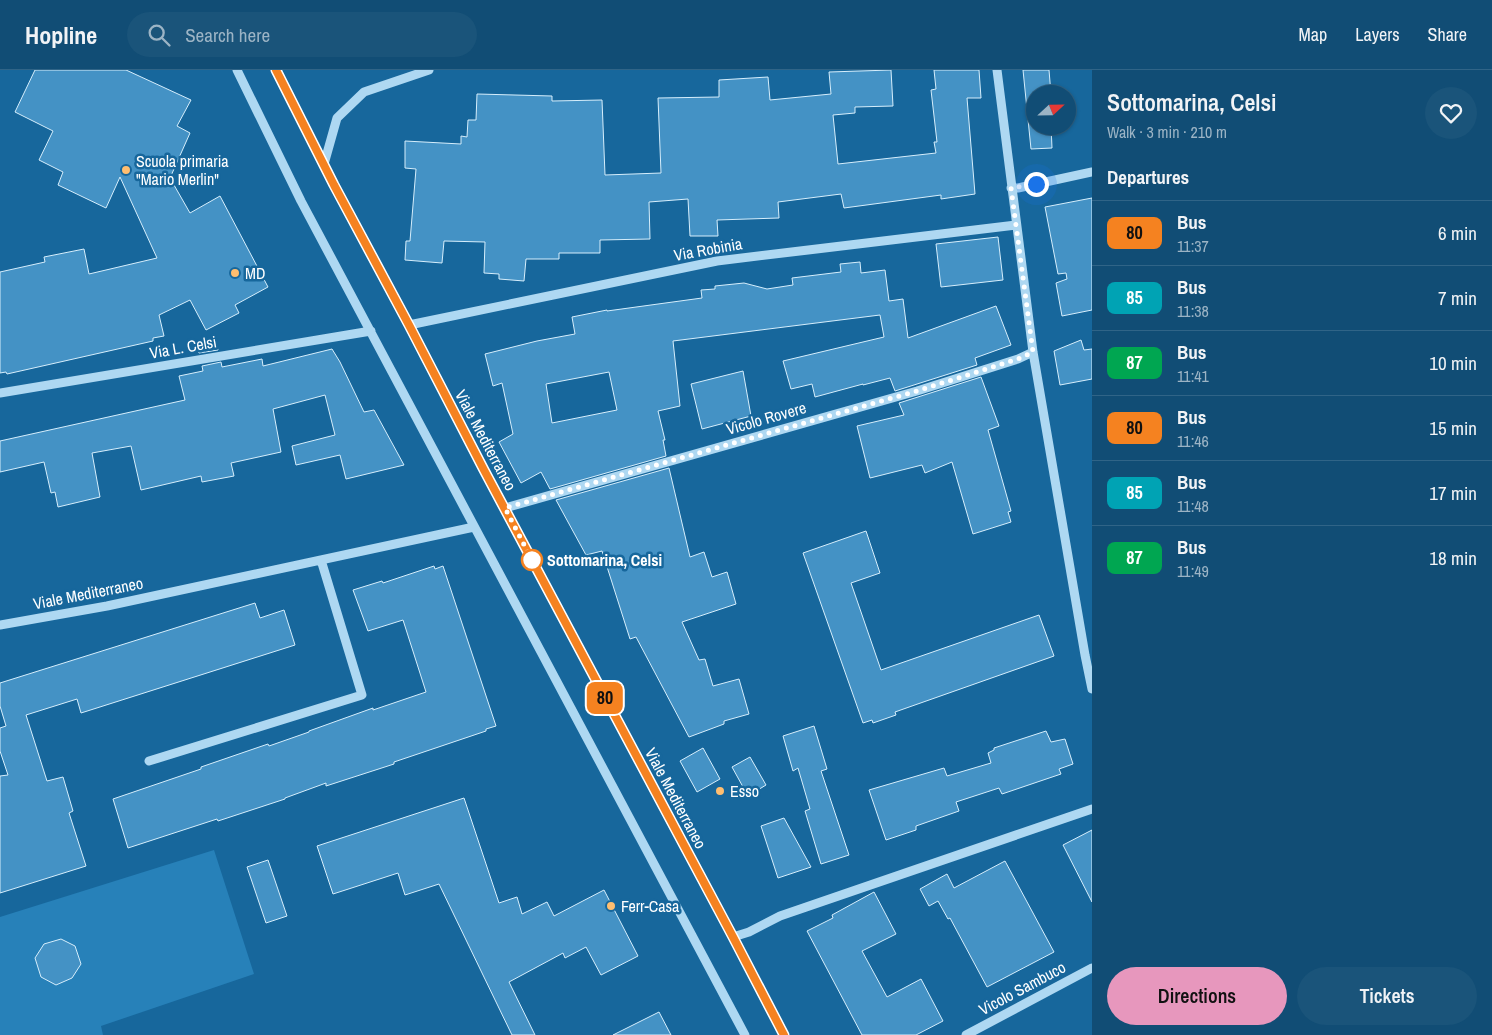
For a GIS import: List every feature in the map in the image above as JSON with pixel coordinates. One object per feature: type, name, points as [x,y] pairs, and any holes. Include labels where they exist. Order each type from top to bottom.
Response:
[{"type":"street","points":[[237,70],[301,200],[745,1035]]},
{"type":"street","name":"Viale Mediterraneo","points":[[276,70],[334,185],[484,470],[784,1035]]},
{"type":"street","points":[[324,164],[337,118],[364,92],[429,70]]},
{"type":"street","points":[[997,70],[1033,352],[1092,689]]},
{"type":"street","points":[[1011,188],[1092,172]]},
{"type":"street","name":"Via Robinia","points":[[409,325],[717,261],[1016,225]]},
{"type":"street","name":"Via L. Celsi","points":[[0,394],[371,331]]},
{"type":"street","name":"Vicolo Rovere","points":[[505,508],[917,391],[1018,359],[1033,352]]},
{"type":"street","name":"Viale Mediterraneo","points":[[0,625],[106,606],[474,527]]},
{"type":"street","points":[[149,761],[362,695],[321,560]]},
{"type":"street","points":[[733,937],[750,932],[780,916],[1092,809]]},
{"type":"street","name":"Vicolo Sambuco","points":[[966,1035],[1092,968]]},
{"type":"shaded area","points":[[214,850],[254,974],[101,1026],[103,1035],[0,1035],[0,917]]},
{"type":"building","points":[[35,70],[126,70],[191,100],[177,126],[190,133],[170,178],[190,213],[220,196],[268,287],[235,305],[239,313],[206,330],[190,300],[159,315],[164,336],[153,338],[153,341],[7,374],[6,372],[0,373],[0,272],[45,262],[44,257],[84,249],[89,274],[157,258],[120,177],[106,208],[58,185],[63,172],[39,160],[53,131],[15,112]]},
{"type":"building","points":[[891,70],[893,106],[855,107],[855,113],[833,115],[838,164],[936,153],[934,142],[937,142],[931,90],[936,89],[934,70],[979,70],[981,98],[967,98],[975,194],[941,199],[941,195],[844,208],[841,194],[778,202],[779,218],[717,220],[718,236],[690,236],[688,199],[649,202],[650,239],[600,240],[600,253],[559,253],[559,259],[526,259],[524,281],[499,279],[499,274],[484,273],[485,242],[444,241],[442,263],[405,260],[406,241],[410,241],[416,169],[405,168],[405,141],[461,144],[461,136],[467,137],[468,120],[476,120],[477,94],[552,96],[552,101],[602,100],[605,175],[661,173],[658,98],[719,97],[719,80],[768,77],[770,100],[831,94],[829,72]]},
{"type":"building","points":[[1023,70],[1049,70],[1050,85],[1026,85],[1026,100]]},
{"type":"building","points":[[1030,135],[1051,135],[1052,148],[1031,149]]},
{"type":"building","points":[[1092,198],[1092,310],[1062,316],[1056,283],[1067,279],[1066,273],[1058,274],[1045,207]]},
{"type":"building","points":[[998,237],[1003,280],[941,287],[936,244]]},
{"type":"building","points":[[860,262],[861,273],[885,270],[889,301],[903,299],[908,338],[996,306],[1011,345],[975,358],[977,365],[895,391],[890,378],[815,397],[812,384],[791,389],[783,361],[884,337],[880,315],[673,341],[680,406],[658,411],[665,440],[663,440],[666,456],[550,489],[541,472],[521,483],[499,442],[513,434],[502,383],[493,386],[485,354],[575,334],[572,317],[607,310],[702,298],[701,290],[715,289],[715,286],[744,283],[767,289],[793,285],[792,278],[841,272],[840,264]],"holes":[[[609,372],[617,410],[552,423],[546,384]]]},
{"type":"building","points":[[215,339],[218,350],[199,353],[196,343]]},
{"type":"building","points":[[1081,340],[1084,350],[1092,349],[1092,379],[1060,385],[1054,351]]},
{"type":"building","points":[[332,349],[364,412],[374,410],[404,465],[346,479],[340,455],[296,465],[292,446],[335,435],[325,395],[273,409],[281,452],[231,463],[234,476],[202,482],[201,476],[141,490],[131,446],[92,453],[100,497],[58,507],[55,492],[51,493],[44,462],[0,472],[0,441],[185,400],[179,376],[203,371],[202,366],[221,362],[222,367],[262,359],[263,366]]},
{"type":"building","points":[[743,371],[751,416],[702,429],[691,384]]},
{"type":"building","points":[[981,377],[999,426],[988,430],[1011,511],[1008,512],[1011,522],[973,534],[952,462],[925,473],[922,465],[870,478],[857,426],[904,415],[899,403]]},
{"type":"building","points":[[669,468],[690,557],[704,552],[712,577],[727,572],[736,604],[682,622],[699,660],[705,659],[713,686],[739,679],[749,714],[724,721],[724,724],[689,737],[636,637],[630,639],[602,551],[586,555],[556,500]]},
{"type":"building","points":[[866,531],[880,573],[851,583],[881,670],[1039,615],[1054,656],[895,712],[896,715],[873,723],[872,720],[863,723],[803,553]]},
{"type":"building","points":[[434,566],[435,569],[443,566],[496,726],[394,762],[394,764],[326,786],[326,783],[218,821],[217,819],[128,848],[113,799],[268,744],[269,746],[309,732],[373,708],[373,710],[426,692],[403,620],[368,631],[353,590],[382,581],[383,583]]},
{"type":"building","points":[[255,603],[260,618],[284,610],[295,645],[81,713],[77,699],[26,715],[47,781],[63,777],[73,811],[69,813],[86,866],[0,893],[0,776],[8,775],[0,751],[0,728],[6,726],[0,706],[0,683]]},
{"type":"building","points":[[814,726],[827,769],[821,771],[849,855],[821,864],[805,811],[810,809],[798,768],[793,771],[783,736]]},
{"type":"building","points":[[1046,731],[1051,742],[1065,739],[1073,764],[1059,769],[1061,774],[1002,794],[999,788],[956,802],[959,811],[916,826],[916,830],[886,840],[869,790],[944,768],[947,776],[991,763],[988,753],[994,750],[994,748]]},
{"type":"building","points":[[703,748],[720,779],[697,792],[680,761]]},
{"type":"building","points":[[750,757],[766,785],[748,796],[732,767]]},
{"type":"building","points":[[464,798],[499,903],[517,897],[522,914],[547,902],[554,916],[604,890],[638,956],[601,975],[586,947],[565,958],[563,953],[509,982],[535,1035],[512,1035],[439,884],[405,895],[398,873],[333,894],[317,846]]},
{"type":"building","points":[[784,818],[811,867],[778,878],[761,826]]},
{"type":"building","points":[[1092,830],[1092,902],[1063,845]]},
{"type":"building","points":[[268,860],[287,916],[266,923],[247,867]]},
{"type":"building","points":[[1005,861],[1054,952],[987,987],[950,918],[948,919],[938,901],[929,906],[920,889],[947,874],[954,888]]},
{"type":"building","points":[[874,892],[896,934],[862,951],[887,997],[921,979],[943,1021],[916,1035],[862,1035],[807,931],[833,918],[832,915]]},
{"type":"building","points":[[61,939],[75,946],[81,964],[72,978],[56,985],[41,977],[35,958],[44,944]]},
{"type":"building","points":[[659,1012],[671,1035],[613,1035]]},
{"type":"bus line","name":"80","points":[[276,70],[334,185],[484,470],[784,1035]]},
{"type":"place","name":"Scuola primaria \"Mario Merlin\"","points":[[126,170]]},
{"type":"place","name":"MD","points":[[235,273]]},
{"type":"place","name":"Sottomarina, Celsi","points":[[532,560]]},
{"type":"place","name":"Esso","points":[[720,791]]},
{"type":"place","name":"Ferr-Casa","points":[[611,906]]},
{"type":"route","points":[[532,560],[505,508],[917,391],[1018,359],[1033,352],[1011,188],[1036,184]]}]
